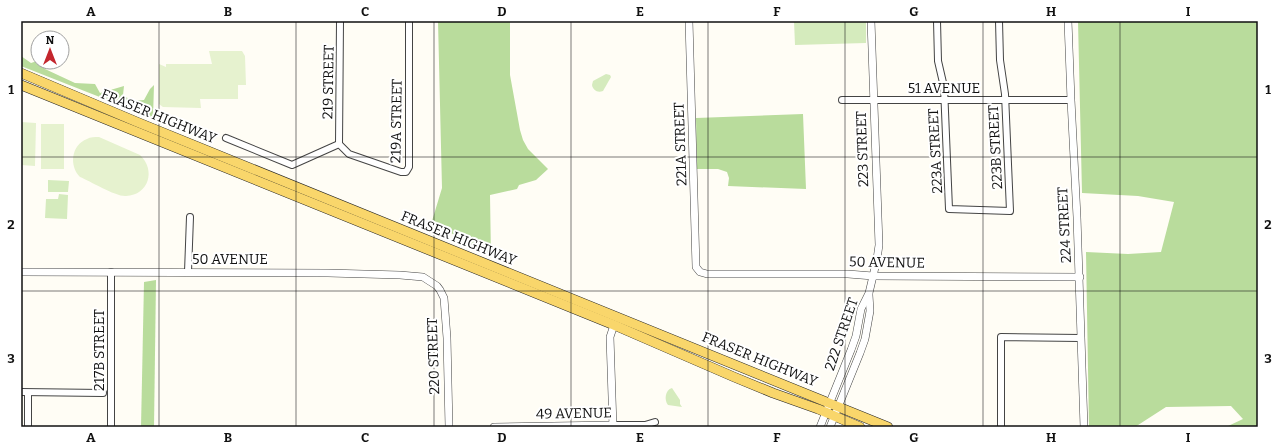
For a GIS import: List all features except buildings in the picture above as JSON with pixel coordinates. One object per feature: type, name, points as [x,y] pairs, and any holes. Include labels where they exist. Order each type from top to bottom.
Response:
[{"type":"main road","name":"FRASER HIGHWAY","points":[[21,73],[159,131],[829,403],[833,412],[860,427]]},
{"type":"main road","name":"FRASER HIGHWAY","points":[[21,85],[614,326],[734,378],[833,412],[888,427]]},
{"type":"street","name":"219 STREET","points":[[339,144],[340,21]]},
{"type":"street","name":"219A STREET","points":[[339,144],[349,154],[401,172],[406,172],[409,168],[409,21]]},
{"type":"street","name":"221A STREET","points":[[689,21],[696,267]]},
{"type":"street","name":"223 STREET","points":[[871,21],[878,245],[877,259],[873,276]]},
{"type":"street","name":"223A STREET","points":[[937,21],[938,61],[944,87],[949,209]]},
{"type":"street","name":"223B STREET","points":[[949,209],[1010,211],[1005,100],[1000,60],[999,21]]},
{"type":"street","name":"224 STREET","points":[[1068,21],[1078,218],[1084,427]]},
{"type":"street","name":"51 AVENUE","points":[[842,100],[1071,100]]},
{"type":"street","points":[[226,138],[292,165],[339,144]]},
{"type":"street","points":[[188,272],[190,217]]},
{"type":"street","name":"50 AVENUE","points":[[696,267],[700,272],[707,274],[1080,277]]},
{"type":"street","name":"50 AVENUE","points":[[21,272],[328,273],[400,275],[423,277],[437,286]]},
{"type":"street","name":"217B STREET","points":[[111,272],[111,427]]},
{"type":"street","name":"222 STREET","points":[[829,403],[856,336],[862,309],[869,293],[873,276]]},
{"type":"street","name":"220 STREET","points":[[437,286],[444,298],[447,338],[449,427]]},
{"type":"street","name":"222 STREET","points":[[830,427],[833,412],[865,339],[870,311],[869,293]]},
{"type":"street","points":[[613,426],[610,338],[614,326]]},
{"type":"street","points":[[1001,427],[1001,337],[1082,338]]},
{"type":"street","points":[[28,425],[24,392],[103,393]]},
{"type":"street","name":"222 STREET","points":[[820,427],[833,412]]},
{"type":"street","name":"49 AVENUE","points":[[494,427],[613,426],[645,425],[655,422]]},
{"type":"green space","points":[[438,21],[510,21],[510,75],[520,130],[528,149],[548,169],[536,180],[519,185],[517,189],[490,195],[491,258],[432,221],[442,188]]},
{"type":"green space","points":[[794,21],[866,21],[866,43],[795,45]]},
{"type":"green space","points":[[1078,21],[1258,21],[1258,427],[1226,427],[1243,419],[1231,406],[1166,407],[1135,427],[1089,427],[1086,252],[1128,254],[1161,252],[1174,202],[1138,196],[1082,193]]},
{"type":"green space","points":[[209,51],[242,51],[245,56],[246,85],[238,85],[238,99],[200,99],[201,108],[163,107],[159,104],[159,64],[166,67],[166,64],[212,64]]},
{"type":"green space","points":[[21,56],[30,62],[30,70],[21,66]]},
{"type":"green space","points":[[31,70],[47,70],[75,83],[95,84],[100,93],[124,86],[123,95],[132,101],[144,100],[154,85],[153,118]]},
{"type":"green space","points":[[606,74],[610,75],[611,77],[603,91],[596,91],[592,85],[593,81]]},
{"type":"green space","points":[[803,114],[806,189],[728,186],[729,178],[727,172],[718,169],[697,169],[696,118]]},
{"type":"green space","points":[[21,122],[36,123],[35,166],[21,165]]},
{"type":"green space","points":[[41,124],[64,124],[64,169],[41,169]]},
{"type":"green space","points":[[99,137],[140,155],[145,161],[149,174],[145,187],[134,195],[122,196],[80,177],[76,172],[73,162],[75,151],[82,142],[88,138]]},
{"type":"green space","points":[[48,180],[69,181],[68,192],[48,192]]},
{"type":"green space","points":[[59,194],[68,195],[67,219],[45,218],[46,199],[58,199]]},
{"type":"green space","points":[[156,280],[154,427],[141,427],[144,282]]},
{"type":"green space","points":[[672,388],[680,400],[682,407],[668,405],[666,398],[667,393]]}]
